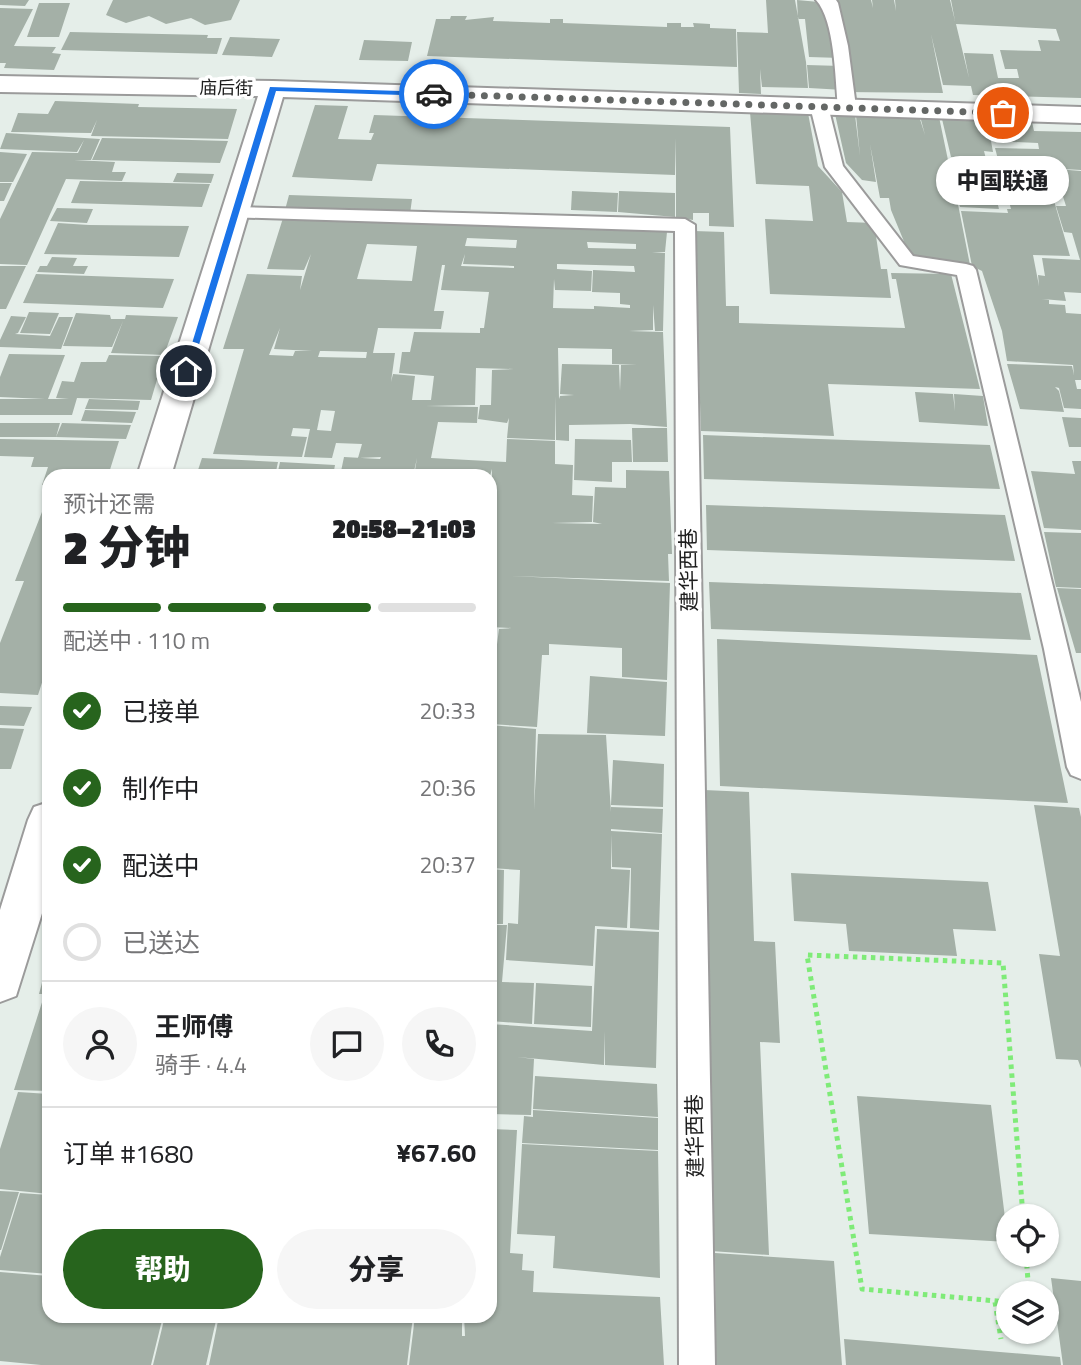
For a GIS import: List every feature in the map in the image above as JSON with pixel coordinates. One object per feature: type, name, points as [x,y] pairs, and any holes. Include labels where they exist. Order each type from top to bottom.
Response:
[{"type":"street","name":"庙后街","points":[[0,83],[1081,115]]},
{"type":"street","points":[[156,469],[273,89]]},
{"type":"street","points":[[0,981],[42,843]]},
{"type":"lane","points":[[824,0],[830,3],[838,35],[847,107]]},
{"type":"lane","points":[[819,106],[834,167],[907,261],[966,270],[1057,649],[1081,767]]},
{"type":"lane","name":"建华西巷","points":[[234,214],[685,225],[697,1365]]},
{"type":"path","points":[[996,1308],[995,1302],[862,1289],[807,955],[1003,963],[1022,1204]]},
{"type":"building","points":[[0,0],[29,0],[25,6],[0,5]]},
{"type":"building","points":[[113,0],[240,0],[231,20],[205,25],[191,18],[166,24],[149,16],[126,23],[106,15]]},
{"type":"building","points":[[766,0],[795,0],[808,88],[762,87],[760,69],[761,94],[739,93],[737,32],[768,33]]},
{"type":"building","points":[[797,0],[830,3],[831,0],[871,0],[873,8],[872,0],[894,0],[896,11],[895,0],[950,0],[955,21],[951,0],[1081,0],[1081,98],[973,95],[971,86],[943,85],[931,34],[943,93],[845,92],[841,58],[809,57],[805,19],[798,19]],"holes":[[[956,24],[1056,29],[1060,41],[1038,40],[1041,51],[1000,50],[1005,69],[1017,69],[1019,78],[998,78],[993,54],[964,53],[969,78]]]},
{"type":"building","points":[[39,3],[70,3],[59,37],[27,37]]},
{"type":"building","points":[[0,8],[33,9],[14,46],[56,47],[52,53],[61,54],[54,70],[4,68],[6,63],[0,63]]},
{"type":"building","points":[[451,16],[467,16],[465,20],[494,17],[493,21],[550,23],[550,19],[563,19],[563,23],[667,27],[667,23],[681,23],[681,27],[694,27],[693,23],[710,24],[710,28],[736,29],[737,67],[427,56],[436,19],[450,19]]},
{"type":"building","points":[[70,32],[208,35],[207,38],[222,38],[217,54],[61,50]]},
{"type":"building","points":[[230,37],[280,39],[272,57],[222,55]]},
{"type":"building","points":[[364,40],[412,42],[408,61],[359,60]]},
{"type":"building","points":[[807,65],[841,66],[844,90],[809,88]]},
{"type":"building","points":[[55,101],[139,104],[138,107],[237,109],[228,139],[91,136],[97,120],[91,133],[11,132],[18,113],[48,114]]},
{"type":"building","points":[[315,105],[348,106],[338,139],[371,140],[374,133],[369,133],[374,115],[730,127],[734,227],[709,226],[709,213],[693,213],[693,220],[676,217],[676,138],[675,175],[377,164],[372,181],[292,177]]},
{"type":"building","points":[[750,112],[808,113],[818,166],[842,192],[847,222],[874,223],[881,269],[887,269],[891,298],[770,294],[765,219],[813,221],[809,186],[756,184]]},
{"type":"building","points":[[835,114],[855,115],[860,156],[856,115],[919,116],[925,135],[920,116],[939,117],[948,160],[987,162],[999,209],[960,207],[955,189],[970,265],[910,256],[891,210],[889,198],[880,198],[870,144],[876,182],[862,180],[846,163]]},
{"type":"building","points":[[942,119],[1032,122],[1034,131],[1081,132],[1081,170],[1045,168],[1081,171],[1081,293],[1064,292],[1066,301],[1042,299],[1049,300],[1049,304],[1065,305],[1066,313],[1081,314],[1081,380],[1075,380],[1077,389],[1081,389],[1081,409],[1064,408],[1059,388],[1055,387],[1059,391],[1064,412],[1020,409],[1007,364],[1072,366],[1074,375],[1073,365],[1007,361],[1002,331],[982,271],[972,266],[961,211],[1008,213],[1007,209],[1011,209],[995,148],[1039,149],[1038,143],[991,141],[993,152],[984,151],[986,159],[951,157]],"holes":[[[1048,180],[1058,181],[1066,206],[1056,206],[1064,232],[1072,233],[1080,260],[1042,258],[1045,276],[1038,275],[1039,286],[1033,255],[1070,256]]]},
{"type":"building","points":[[6,133],[100,139],[91,160],[74,160],[115,162],[112,172],[126,172],[122,181],[66,179],[27,265],[0,264],[0,219],[32,152],[78,153],[84,140],[77,152],[0,149]]},
{"type":"building","points":[[102,138],[228,141],[220,163],[92,160]]},
{"type":"building","points":[[0,152],[27,154],[13,182],[0,182]]},
{"type":"building","points":[[177,173],[214,174],[211,183],[173,182]]},
{"type":"building","points":[[80,181],[210,184],[202,207],[71,203]]},
{"type":"building","points":[[0,183],[12,183],[4,201],[0,201]]},
{"type":"building","points":[[572,191],[618,193],[617,212],[571,210]]},
{"type":"building","points":[[619,191],[675,193],[675,217],[618,212]]},
{"type":"building","points":[[289,195],[412,199],[410,214],[285,210]]},
{"type":"building","points":[[57,208],[93,209],[87,223],[50,221]]},
{"type":"building","points":[[283,218],[667,232],[665,252],[652,253],[665,253],[663,331],[655,331],[653,305],[653,330],[629,331],[663,332],[667,427],[630,424],[569,425],[569,441],[556,440],[555,396],[555,440],[507,438],[509,418],[507,423],[478,419],[480,405],[491,405],[492,370],[514,369],[476,368],[475,405],[426,406],[478,407],[477,423],[438,422],[431,458],[506,462],[507,439],[555,441],[555,464],[573,465],[572,495],[593,496],[592,522],[552,523],[602,524],[593,522],[595,487],[626,488],[626,470],[669,471],[672,554],[668,554],[669,581],[510,576],[670,583],[667,680],[622,677],[622,648],[549,644],[549,655],[542,655],[537,727],[497,724],[499,629],[512,628],[497,627],[497,469],[415,469],[417,458],[415,469],[341,469],[344,457],[358,458],[362,444],[336,443],[332,458],[304,457],[310,429],[293,428],[291,436],[307,437],[302,457],[213,454],[244,349],[223,349],[247,274],[302,276],[300,290],[311,254],[304,270],[267,269]],"holes":[[[467,238],[517,240],[516,248],[465,246]],[[587,242],[636,244],[636,249],[588,248]],[[367,244],[417,246],[412,281],[357,279]],[[465,254],[463,264],[514,268],[461,266]],[[557,264],[634,266],[635,272],[593,270],[592,292],[620,293],[620,304],[630,305],[630,308],[553,308],[554,279],[555,290],[591,291],[592,271],[557,269]],[[442,265],[445,265],[441,290],[489,292],[484,328],[480,328],[480,333],[414,332],[410,352],[402,352],[399,373],[434,376],[431,400],[412,400],[415,376],[393,374],[391,382],[395,353],[373,353],[378,328],[441,329],[444,311],[434,311]],[[280,328],[274,349],[312,351],[295,351],[293,356],[269,355]],[[558,348],[612,349],[612,364],[637,365],[621,365],[620,391],[619,365],[562,364],[560,394],[574,395],[560,396],[559,399]],[[320,351],[367,352],[366,358],[318,357]],[[321,410],[335,411],[331,431],[317,430]]]},
{"type":"building","points":[[58,223],[189,226],[179,257],[44,254]]},
{"type":"building","points":[[694,231],[724,232],[726,306],[739,306],[739,323],[905,328],[896,279],[892,279],[891,273],[951,274],[980,389],[828,384],[834,436],[701,431]]},
{"type":"building","points":[[52,257],[77,258],[73,266],[88,266],[84,274],[37,272],[40,266],[47,266]]},
{"type":"building","points":[[0,266],[26,266],[6,309],[0,309]]},
{"type":"building","points":[[36,274],[174,279],[163,308],[23,303]]},
{"type":"building","points":[[29,312],[59,313],[50,334],[20,333]]},
{"type":"building","points":[[76,313],[110,315],[111,319],[125,319],[126,315],[178,317],[164,355],[111,353],[123,321],[112,347],[63,346]]},
{"type":"building","points":[[11,316],[26,317],[15,334],[50,336],[59,317],[73,317],[61,349],[0,347],[0,340]]},
{"type":"building","points":[[9,354],[65,355],[48,399],[69,399],[56,398],[62,381],[74,382],[81,362],[106,362],[109,355],[164,356],[151,400],[77,398],[72,415],[0,415],[0,399],[45,399],[0,397],[0,377]]},
{"type":"building","points":[[915,392],[953,394],[955,411],[954,394],[983,396],[988,426],[919,422]]},
{"type":"building","points":[[89,399],[140,401],[138,410],[85,409]]},
{"type":"building","points":[[85,410],[136,412],[132,423],[81,421]]},
{"type":"building","points":[[1062,417],[1081,418],[1081,447],[1069,447]]},
{"type":"building","points":[[0,423],[60,423],[56,437],[0,437]]},
{"type":"building","points":[[62,423],[131,425],[126,439],[56,437]]},
{"type":"building","points":[[632,428],[667,428],[668,462],[633,462]]},
{"type":"building","points":[[703,435],[990,445],[1000,489],[704,479]]},
{"type":"building","points":[[0,439],[119,441],[110,469],[47,469],[48,467],[31,467],[34,457],[0,456]]},
{"type":"building","points":[[575,439],[631,440],[632,462],[612,462],[612,482],[574,480]]},
{"type":"building","points":[[202,458],[278,462],[276,469],[198,469]]},
{"type":"building","points":[[1072,461],[1081,461],[1081,530],[1044,528],[1031,471],[1075,474]]},
{"type":"building","points":[[280,462],[335,465],[334,469],[278,469]]},
{"type":"building","points":[[706,505],[1005,515],[1015,561],[707,550]]},
{"type":"building","points":[[42,512],[42,683],[38,695],[0,693],[0,643],[24,581],[15,581]]},
{"type":"building","points":[[1044,532],[1081,533],[1081,588],[1056,587]]},
{"type":"building","points":[[709,582],[1021,593],[1031,640],[711,629]]},
{"type":"building","points":[[1057,588],[1081,589],[1081,653],[1076,653]]},
{"type":"building","points":[[717,639],[1037,655],[1068,803],[720,786]]},
{"type":"building","points":[[590,676],[667,682],[665,736],[587,733]]},
{"type":"building","points":[[0,706],[32,707],[24,726],[0,725]]},
{"type":"building","points":[[497,726],[536,729],[534,810],[538,734],[606,735],[611,812],[611,807],[663,809],[662,833],[611,829],[662,834],[659,930],[630,928],[631,868],[612,867],[611,834],[611,869],[630,870],[627,928],[595,926],[593,966],[506,960],[508,923],[518,924],[520,870],[497,868]]},
{"type":"building","points":[[0,728],[24,729],[11,769],[0,769]]},
{"type":"building","points":[[613,760],[664,764],[663,807],[611,805]]},
{"type":"building","points":[[704,790],[749,792],[754,941],[775,942],[780,1043],[760,1042],[769,1255],[711,1251]]},
{"type":"building","points":[[1034,805],[1079,808],[1081,817],[1081,1068],[1078,1060],[1056,1059],[1039,954],[1060,956]]},
{"type":"building","points":[[497,870],[504,870],[503,924],[497,924]]},
{"type":"building","points":[[791,873],[988,882],[996,931],[953,929],[957,956],[849,951],[846,924],[794,921]]},
{"type":"building","points":[[497,925],[507,925],[502,982],[534,983],[532,1024],[497,1022]]},
{"type":"building","points":[[597,929],[659,932],[656,1068],[605,1065],[604,1031],[604,1065],[517,1057],[534,1059],[531,1115],[497,1114],[497,1024],[592,1031]]},
{"type":"building","points":[[536,983],[592,986],[591,1027],[534,1024]]},
{"type":"building","points":[[42,1002],[42,1091],[14,1090]]},
{"type":"building","points":[[535,1076],[657,1084],[658,1117],[533,1109]]},
{"type":"building","points":[[18,1092],[42,1094],[42,1193],[0,1189],[0,1149]]},
{"type":"building","points":[[857,1096],[991,1105],[1003,1204],[996,1204],[996,1241],[869,1234]]},
{"type":"building","points":[[533,1110],[658,1118],[658,1150],[522,1143],[524,1116],[533,1117]]},
{"type":"building","points":[[497,1129],[517,1130],[510,1253],[523,1254],[522,1270],[534,1271],[533,1292],[660,1297],[664,1365],[409,1365],[414,1323],[462,1323],[462,1336],[465,1336],[464,1323],[497,1323]]},
{"type":"building","points":[[522,1144],[658,1151],[660,1278],[553,1268],[555,1236],[517,1234]]},
{"type":"building","points":[[0,1191],[19,1192],[1,1250],[0,1250]]},
{"type":"building","points":[[20,1193],[42,1195],[42,1273],[0,1270],[0,1257]]},
{"type":"building","points":[[715,1253],[834,1261],[842,1365],[716,1365]]},
{"type":"building","points":[[0,1272],[42,1275],[42,1323],[161,1323],[151,1365],[41,1365],[0,1361]]},
{"type":"building","points":[[1051,1278],[1081,1281],[1081,1365],[1063,1365],[1059,1336],[1059,1281],[1051,1281]]},
{"type":"building","points":[[163,1323],[215,1323],[206,1365],[153,1365]]},
{"type":"building","points":[[218,1323],[412,1323],[407,1365],[209,1365]]},
{"type":"building","points":[[844,1339],[1060,1357],[1061,1365],[846,1365]]},
{"type":"way so far","points":[[434,94],[1003,113]]},
{"type":"place","name":"中国联通","points":[[1003,113]]},
{"type":"route","points":[[186,371],[273,89],[434,94]]}]
